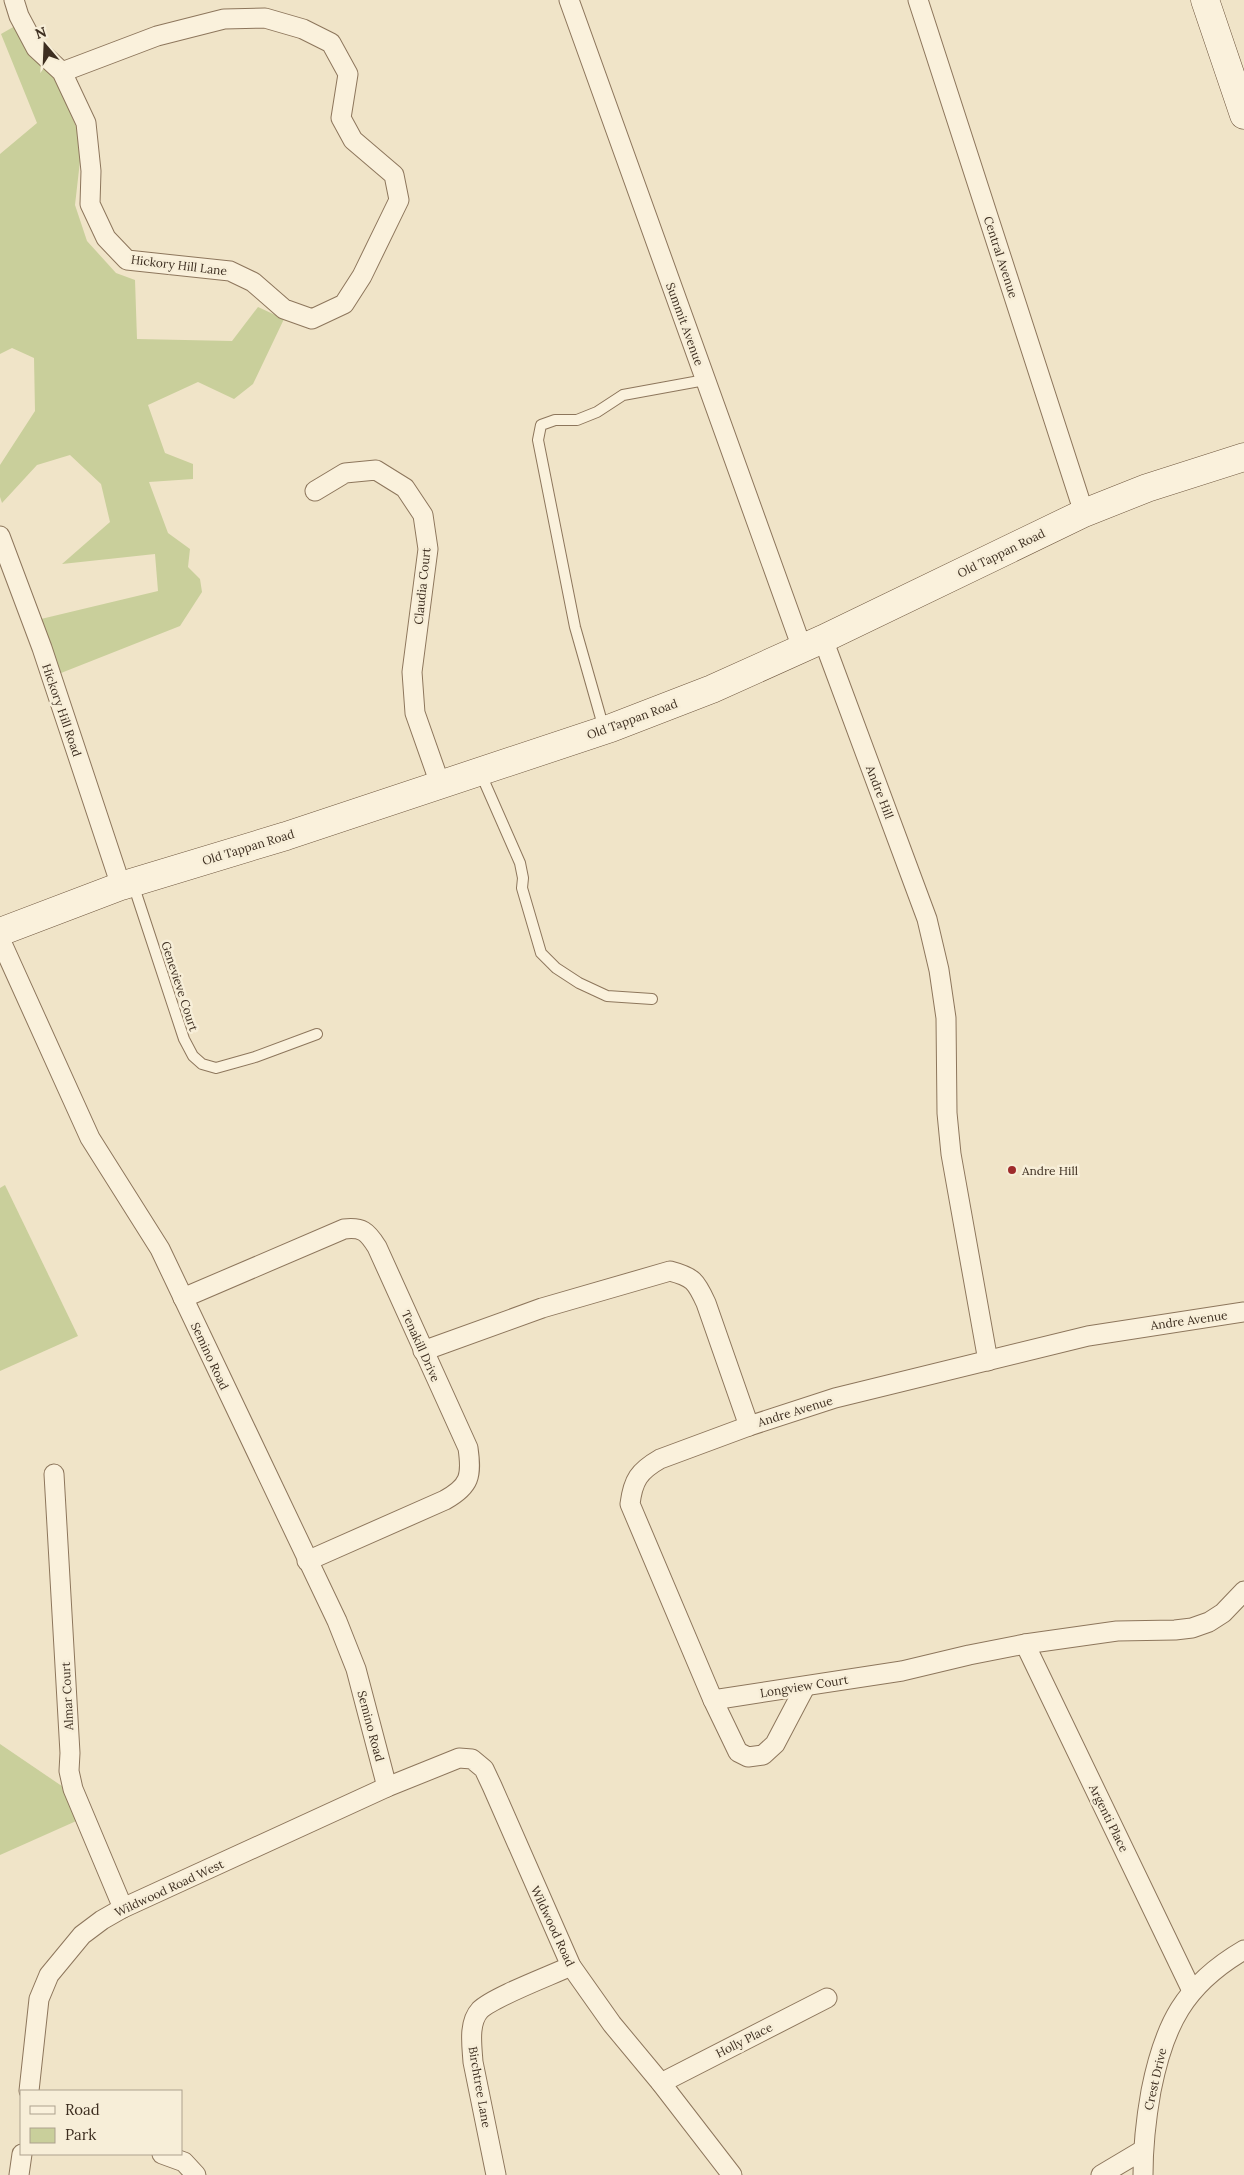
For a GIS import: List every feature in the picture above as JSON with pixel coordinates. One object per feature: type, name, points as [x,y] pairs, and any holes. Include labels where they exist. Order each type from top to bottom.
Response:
[{"type":"main road","points":[[1205,0],[1244,115]]},
{"type":"main road","name":"Old Tappan Road","points":[[0,932],[127,884],[286,836],[604,730],[712,689],[813,644],[1084,513],[1147,488],[1244,457]]},
{"type":"street","name":"Hickory Hill Lane","points":[[14,0],[19,16],[36,48],[62,72],[86,123],[90,171],[90,204],[106,238],[127,260],[230,270],[253,282],[284,309],[312,319],[344,304],[362,276],[399,200],[394,174],[353,140],[341,118],[348,74],[331,43],[302,29],[265,18],[224,18],[157,36],[62,72]]},
{"type":"street","name":"Summit Avenue","points":[[569,0],[705,380],[813,644]]},
{"type":"street","name":"Central Avenue","points":[[918,0],[1084,513]]},
{"type":"street","name":"Claudia Court","points":[[316,491],[345,473],[376,470],[405,488],[422,515],[428,549],[412,672],[415,712],[440,784]]},
{"type":"street","name":"Hickory Hill Road","points":[[0,536],[127,884]]},
{"type":"street","name":"Andre Hill","points":[[813,644],[927,918],[939,970],[946,1018],[946,1113],[951,1154],[988,1361]]},
{"type":"street","name":"Semino Road","points":[[0,939],[90,1138],[160,1249],[337,1621],[356,1669],[387,1787]]},
{"type":"street","name":"Tenakill Drive","points":[[183,1298],[336,1232],[357,1228],[370,1235],[377,1247],[468,1448],[470,1464],[468,1478],[460,1491],[445,1500],[307,1561]]},
{"type":"street","name":"Andre Avenue","points":[[423,1351],[569,1300],[670,1272],[688,1276],[699,1289],[706,1303],[748,1426],[835,1398],[1088,1336],[1244,1312]]},
{"type":"street","points":[[748,1426],[646,1467],[637,1477],[632,1489],[630,1504],[713,1700],[738,1752],[748,1757],[763,1755],[775,1744],[805,1687]]},
{"type":"street","name":"Almar Court","points":[[54,1474],[70,1752],[69,1771],[72,1789],[123,1908]]},
{"type":"street","name":"Longview Court","points":[[713,1700],[902,1671],[1025,1644],[1117,1631],[1192,1628],[1209,1622],[1223,1612],[1244,1591]]},
{"type":"street","name":"Argenti Place","points":[[1025,1644],[1192,1992]]},
{"type":"street","name":"Wildwood Road","points":[[387,1787],[459,1758],[472,1759],[484,1769],[571,1966],[612,2024],[661,2083],[732,2175]]},
{"type":"street","name":"Wildwood Road West","points":[[29,2090],[39,1999],[49,1975],[82,1935],[123,1908],[387,1787]]},
{"type":"street","name":"Crest Drive","points":[[1143,2175],[1143,2150],[1153,2080],[1165,2037],[1176,2014],[1192,1992],[1219,1966],[1244,1950]]},
{"type":"street","name":"Birchtree Lane","points":[[496,2175],[473,2062],[471,2043],[473,2024],[480,2010],[497,1999],[571,1966]]},
{"type":"street","name":"Holly Place","points":[[661,2083],[827,1998]]},
{"type":"street","points":[[1101,2175],[1143,2150]]},
{"type":"street","points":[[19,2175],[22,2155]]},
{"type":"street","points":[[165,2155],[184,2162],[196,2175]]},
{"type":"lane","points":[[604,730],[575,627],[538,440],[541,425],[555,420],[577,420],[597,412],[623,395],[705,380]]},
{"type":"lane","points":[[480,771],[520,863],[523,878],[522,888],[541,953],[556,968],[578,983],[607,996],[652,999]]},
{"type":"lane","name":"Genevieve Court","points":[[127,884],[184,1038],[193,1056],[202,1064],[216,1068],[255,1057],[316,1034]]},
{"type":"green space","points":[[15,26],[56,78],[77,129],[80,161],[75,205],[87,241],[116,273],[135,280],[137,339],[232,341],[258,307],[284,319],[253,384],[234,399],[198,382],[148,405],[165,453],[193,464],[193,479],[149,482],[168,533],[190,549],[188,567],[200,579],[202,592],[180,626],[61,673],[41,619],[158,591],[155,554],[62,564],[110,522],[101,484],[70,455],[37,465],[2,503],[0,497],[0,465],[35,411],[34,358],[12,348],[0,354],[0,154],[37,123],[1,34]]},
{"type":"green space","points":[[5,1185],[78,1336],[0,1371],[0,1188]]},
{"type":"green space","points":[[0,1744],[75,1795],[83,1818],[0,1855]]},
{"type":"place","name":"Andre Hill","points":[[1012,1170]]}]
